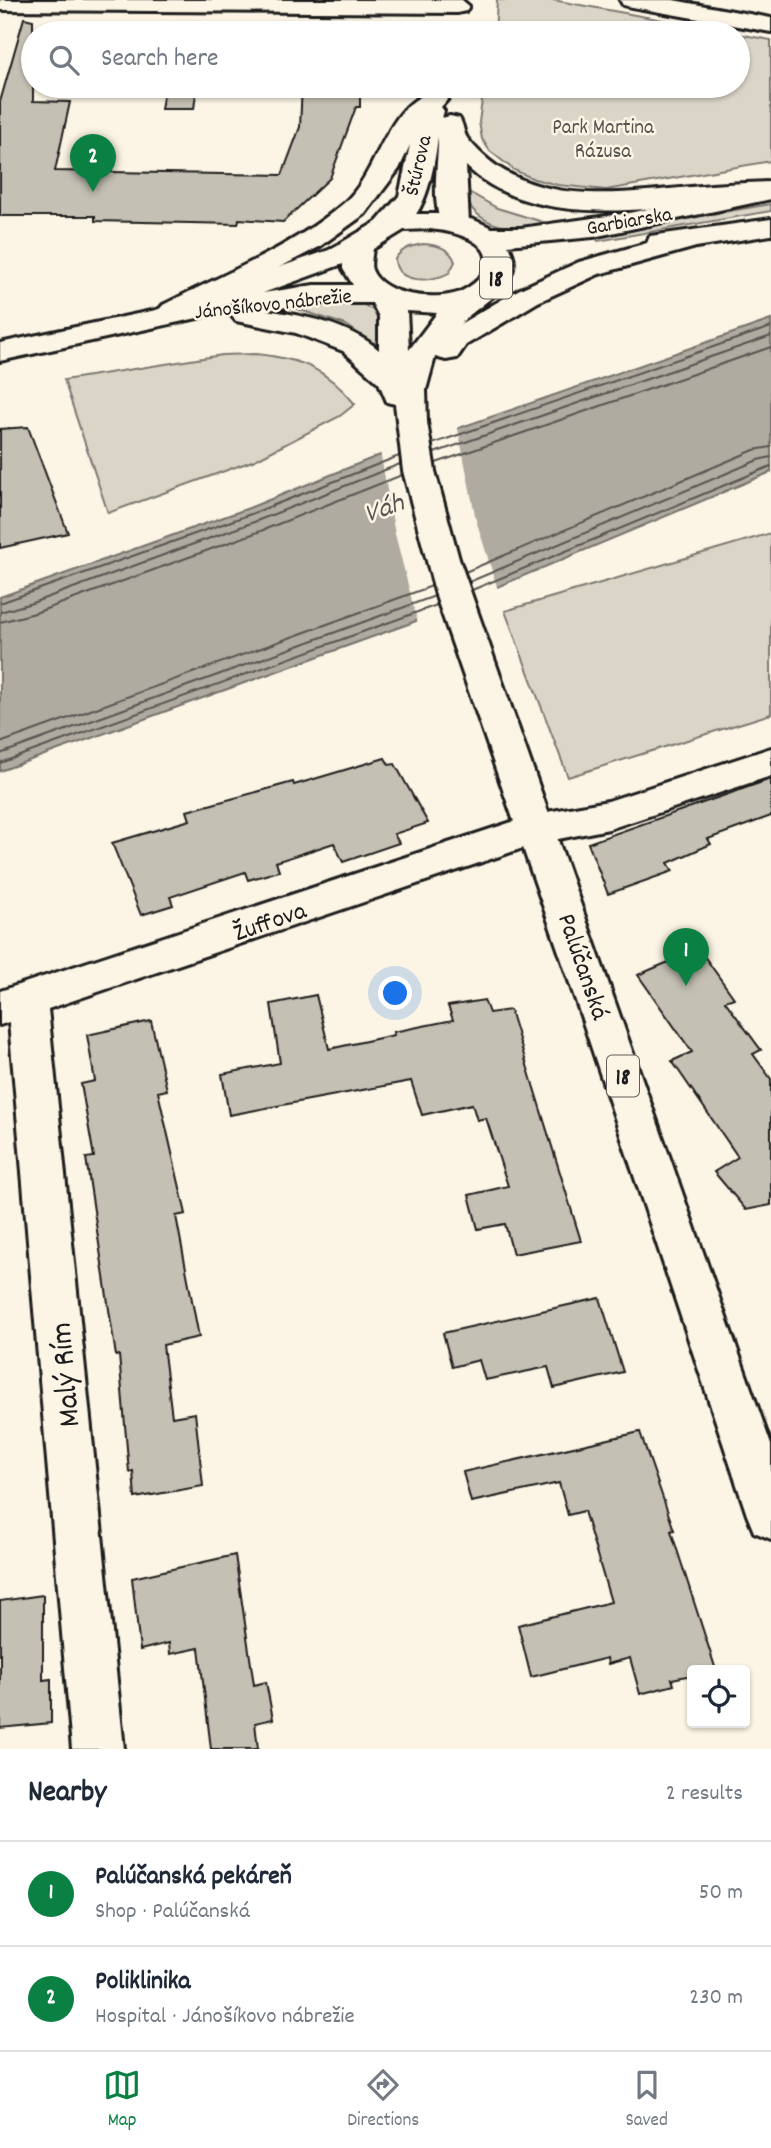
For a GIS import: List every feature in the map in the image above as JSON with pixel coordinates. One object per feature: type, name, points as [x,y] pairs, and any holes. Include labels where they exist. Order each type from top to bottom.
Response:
[{"type":"main road","points":[[632,0],[749,21]]},
{"type":"main road","points":[[0,4],[459,3],[454,21]]},
{"type":"main road","points":[[750,21],[771,25]]},
{"type":"main road","points":[[167,315],[309,241],[355,208],[386,170],[413,113],[430,98]]},
{"type":"main road","name":"Štúrova","points":[[388,225],[408,205],[414,191],[425,127],[435,98]]},
{"type":"main road","name":"Štúrova","points":[[440,98],[448,114],[453,139],[450,187],[455,223]]},
{"type":"main road","points":[[453,139],[472,160],[509,184],[540,196],[577,203],[622,204],[771,190]]},
{"type":"main road","name":"Garbiarska","points":[[485,237],[533,236],[612,224],[771,190]]},
{"type":"main road","name":"18","points":[[427,219],[455,223],[485,237],[496,248],[500,257],[485,287],[447,304],[423,305],[380,295],[369,287],[357,272],[354,265],[359,246],[388,225],[427,219]]},
{"type":"main road","name":"Garbiarska","points":[[485,287],[535,260],[632,244],[687,241],[771,227]]},
{"type":"main road","points":[[410,419],[455,339],[528,296],[589,268],[687,241]]},
{"type":"main road","name":"Jánošíkovo nábrežie","points":[[167,315],[327,261],[359,246]]},
{"type":"main road","name":"Palúčanská","points":[[485,287],[454,310],[428,343],[411,385],[410,419],[428,508],[466,639],[537,829],[771,1515]]},
{"type":"main road","name":"Jánošíkovo nábrežie","points":[[0,352],[167,315],[314,294],[380,295]]},
{"type":"main road","name":"Palúčanská","points":[[380,295],[391,307],[394,317],[394,387],[410,419]]},
{"type":"main road","points":[[167,315],[249,315],[303,325],[354,344],[394,380]]},
{"type":"main road","name":"Žuffova","points":[[14,1005],[537,829],[609,815],[771,762]]},
{"type":"main road","name":"Malý Rím","points":[[14,1005],[98,1749]]},
{"type":"green space","points":[[497,0],[553,0],[668,21],[496,21]]},
{"type":"green space","name":"Park Martina Rázusa","points":[[750,36],[771,40],[771,161],[606,190],[558,185],[514,170],[490,151],[482,139],[479,122],[482,98],[750,98]]},
{"type":"green space","points":[[462,188],[497,208],[556,226],[513,228],[487,221],[468,203]]},
{"type":"green space","points":[[771,204],[771,211],[598,241],[593,234]]},
{"type":"green space","points":[[423,244],[438,246],[450,253],[455,262],[449,273],[434,278],[416,279],[402,273],[395,259],[407,248]]},
{"type":"green space","points":[[354,299],[379,314],[381,332],[374,344],[346,325],[294,308],[299,304]]},
{"type":"green space","points":[[256,354],[287,359],[312,367],[333,382],[355,404],[340,416],[255,460],[108,513],[64,380],[222,355]]},
{"type":"green space","points":[[771,533],[771,714],[568,777],[505,611]]},
{"type":"water","name":"Váh","points":[[771,320],[771,472],[411,623],[0,771],[0,597],[249,508],[375,457]]},
{"type":"pier","points":[[457,424],[476,520],[498,590],[418,624],[395,534],[380,451]]},
{"type":"building","points":[[21,28],[21,98],[70,102],[55,171],[282,175],[300,127],[301,98],[360,98],[360,107],[356,107],[330,178],[283,222],[239,219],[238,224],[95,221],[95,216],[0,216],[0,102]]},
{"type":"building","points":[[163,98],[195,98],[194,109],[161,109]]},
{"type":"building","points":[[28,427],[68,533],[0,548],[0,429]]},
{"type":"building","points":[[385,758],[389,765],[395,764],[428,823],[394,834],[399,843],[343,862],[334,843],[276,862],[279,871],[248,880],[245,872],[170,897],[173,905],[141,915],[112,843],[190,820],[187,811],[293,782],[294,785]]},
{"type":"building","points":[[771,779],[771,816],[708,839],[711,844],[668,863],[673,871],[608,894],[588,843]]},
{"type":"building","points":[[699,949],[734,998],[725,1001],[761,1050],[753,1054],[771,1079],[771,1205],[746,1210],[714,1172],[738,1157],[672,1061],[692,1052],[638,975]]},
{"type":"building","points":[[316,995],[329,1049],[453,1020],[448,1006],[484,1000],[489,1013],[510,1010],[581,1241],[513,1254],[505,1224],[478,1229],[469,1195],[508,1186],[486,1118],[477,1120],[472,1104],[422,1115],[411,1081],[229,1115],[222,1074],[280,1063],[271,1004]]},
{"type":"building","points":[[151,1021],[167,1090],[158,1092],[186,1214],[176,1216],[199,1337],[163,1345],[172,1417],[195,1413],[203,1486],[135,1498],[133,1471],[129,1472],[119,1355],[116,1356],[86,1158],[94,1157],[81,1084],[95,1081],[87,1035]]},
{"type":"building","points":[[600,1298],[623,1372],[554,1388],[548,1367],[485,1380],[479,1360],[452,1367],[443,1333]]},
{"type":"building","points":[[640,1432],[674,1530],[671,1531],[714,1665],[687,1665],[687,1676],[672,1679],[674,1685],[640,1694],[630,1658],[608,1664],[607,1658],[531,1677],[518,1625],[611,1602],[584,1511],[568,1515],[559,1483],[471,1502],[463,1472]]},
{"type":"building","points":[[235,1555],[254,1685],[266,1682],[273,1719],[255,1723],[258,1749],[211,1749],[199,1648],[170,1654],[169,1643],[140,1650],[132,1578]]},
{"type":"building","points":[[43,1595],[43,1680],[51,1679],[51,1723],[0,1728],[0,1601]]},
{"type":"place","name":"Poliklinika","points":[[93,192]]},
{"type":"place","name":"Palúčanská pekáreň","points":[[686,986]]}]
